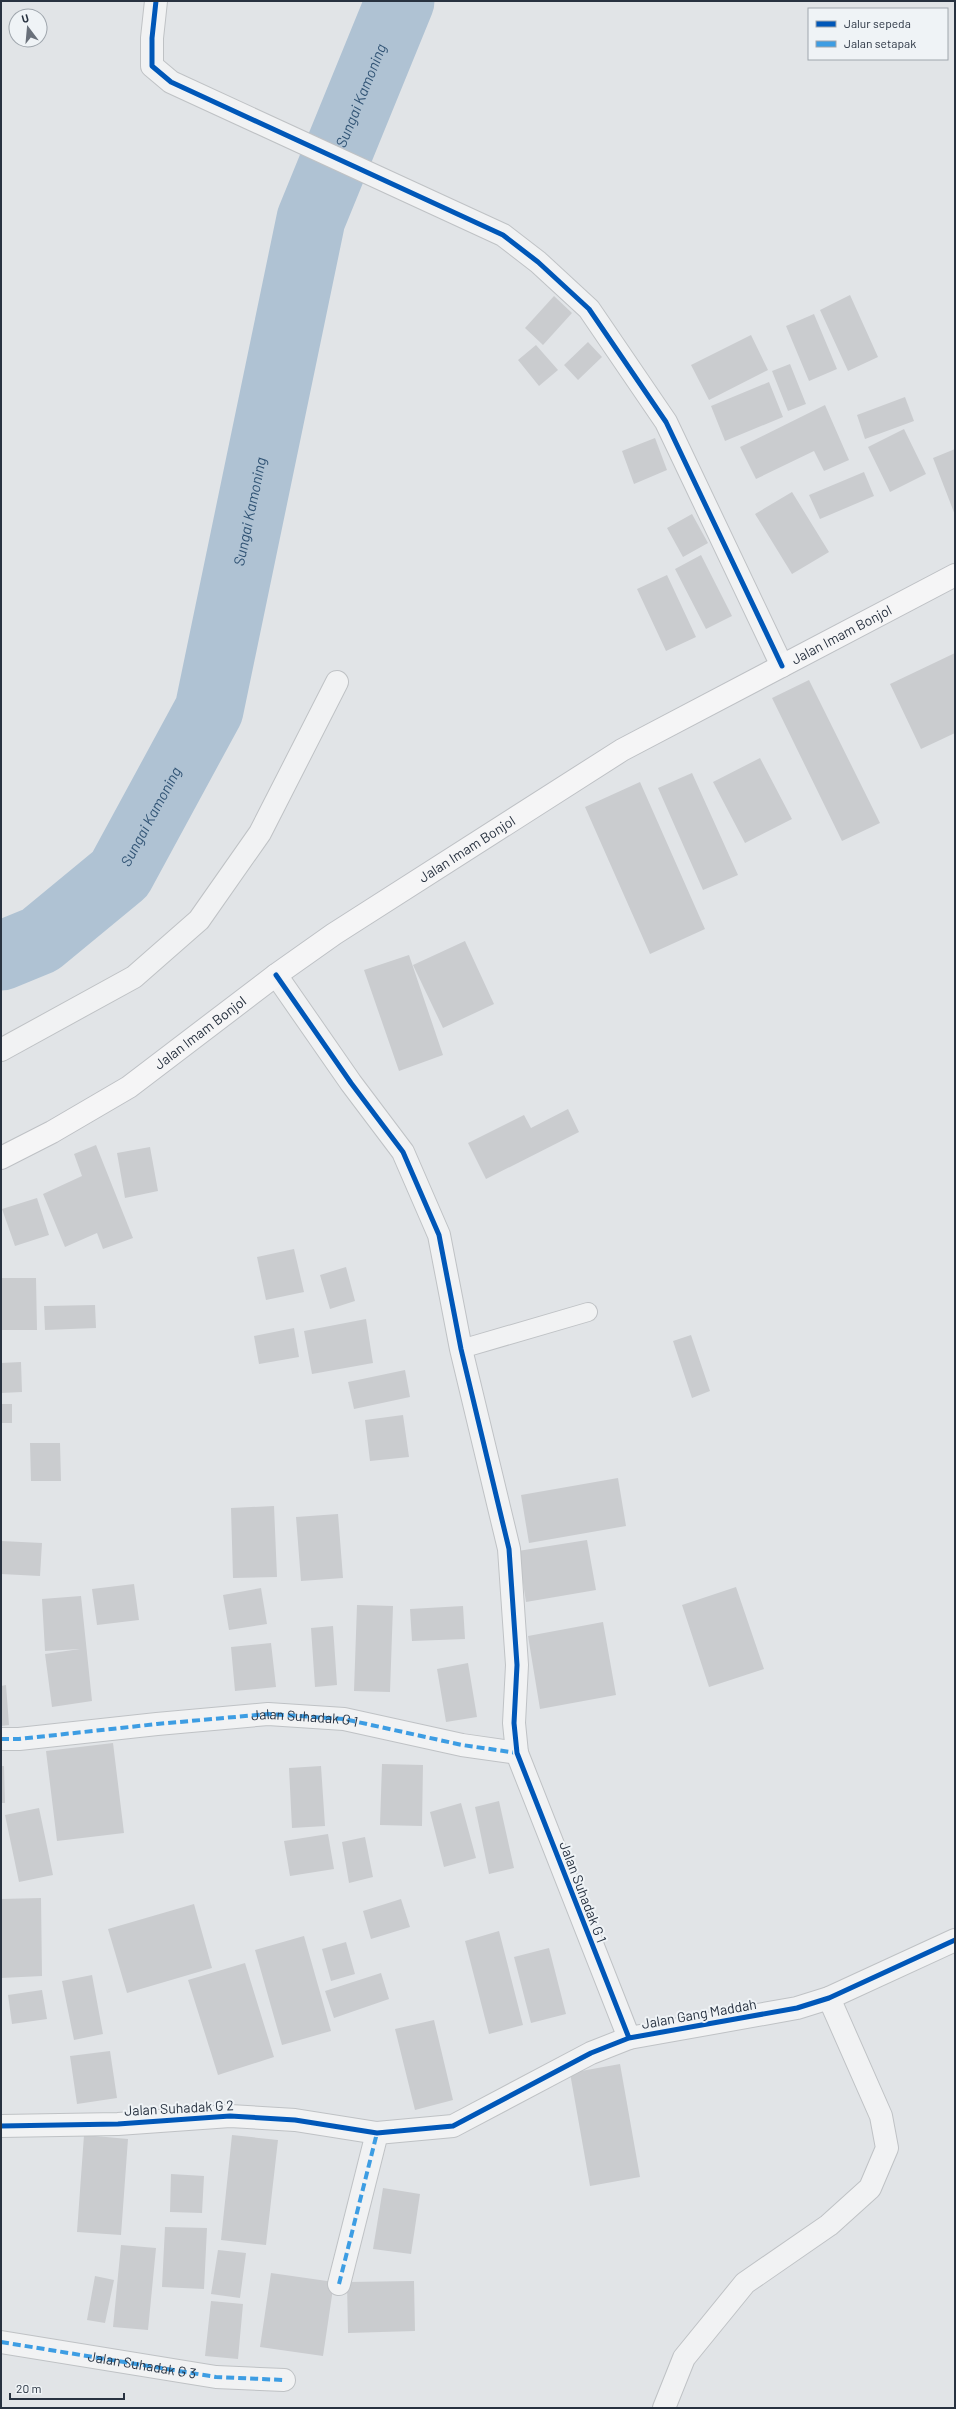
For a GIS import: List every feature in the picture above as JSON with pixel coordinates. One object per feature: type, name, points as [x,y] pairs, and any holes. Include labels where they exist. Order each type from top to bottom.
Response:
[{"type":"main road","name":"Jalan Imam Bonjol","points":[[1,1158],[52,1132],[129,1087],[276,975],[334,934],[622,750],[955,575]]},
{"type":"street","points":[[156,1],[152,38],[152,66],[171,82],[285,135],[469,217],[503,235],[538,262],[589,309],[666,422],[782,666]]},
{"type":"street","points":[[1,1050],[134,977],[199,920],[260,833],[337,682]]},
{"type":"street","points":[[276,975],[352,1083],[403,1152],[439,1235],[461,1349],[509,1549],[517,1665],[514,1722],[517,1753]]},
{"type":"street","name":"Jalan Suhadak G 1","points":[[1,1739],[19,1739],[156,1724],[268,1714],[344,1719],[462,1745],[517,1753],[629,2038]]},
{"type":"street","name":"Jalan Gang Maddah","points":[[453,2126],[591,2053],[629,2038],[797,2008],[829,1998],[955,1940]]},
{"type":"street","points":[[664,2408],[684,2358],[745,2283],[829,2225],[870,2188],[887,2148],[882,2116],[829,1998]]},
{"type":"street","name":"Jalan Suhadak G 2","points":[[1,2126],[118,2124],[230,2116],[295,2120],[377,2133],[453,2126]]},
{"type":"street","points":[[339,2284],[377,2133]]},
{"type":"street","name":"Jalan Suhadak G 3","points":[[1,2342],[216,2376],[284,2380]]},
{"type":"lane","points":[[461,1349],[588,1312]]},
{"type":"building","points":[[850,295],[878,357],[848,371],[820,310]]},
{"type":"building","points":[[554,296],[572,313],[543,345],[525,328]]},
{"type":"building","points":[[814,314],[837,369],[809,381],[786,326]]},
{"type":"building","points":[[751,335],[768,370],[709,400],[691,365]]},
{"type":"building","points":[[588,342],[602,357],[578,380],[564,365]]},
{"type":"building","points":[[536,345],[558,370],[539,386],[518,360]]},
{"type":"building","points":[[790,364],[806,404],[788,411],[772,371]]},
{"type":"building","points":[[769,382],[783,417],[725,441],[711,406]]},
{"type":"building","points":[[905,397],[914,421],[865,439],[857,415]]},
{"type":"building","points":[[825,405],[849,460],[824,471],[814,451],[756,479],[740,447]]},
{"type":"building","points":[[904,429],[926,474],[890,492],[868,447]]},
{"type":"building","points":[[655,438],[667,470],[634,484],[622,451]]},
{"type":"building","points":[[955,449],[955,515],[933,458]]},
{"type":"building","points":[[864,472],[874,496],[820,519],[809,495]]},
{"type":"building","points":[[792,492],[829,552],[792,574],[755,514]]},
{"type":"building","points":[[692,514],[708,543],[683,557],[667,528]]},
{"type":"building","points":[[701,555],[732,616],[706,629],[675,569]]},
{"type":"building","points":[[667,575],[696,637],[666,651],[637,589]]},
{"type":"building","points":[[955,653],[955,733],[921,749],[890,684]]},
{"type":"building","points":[[809,680],[880,823],[842,841],[772,698]]},
{"type":"building","points":[[760,758],[792,819],[745,843],[713,782]]},
{"type":"building","points":[[692,773],[738,875],[703,890],[658,788]]},
{"type":"building","points":[[640,782],[705,929],[650,954],[585,807]]},
{"type":"building","points":[[465,941],[494,1004],[443,1028],[413,965]]},
{"type":"building","points":[[409,955],[443,1055],[399,1071],[364,970]]},
{"type":"building","points":[[568,1109],[579,1132],[486,1179],[468,1143],[524,1115],[531,1128]]},
{"type":"building","points":[[96,1145],[133,1238],[103,1249],[97,1233],[65,1247],[43,1194],[82,1176],[74,1154]]},
{"type":"building","points":[[150,1147],[158,1191],[125,1198],[117,1153]]},
{"type":"building","points":[[37,1198],[49,1235],[15,1246],[2,1209]]},
{"type":"building","points":[[294,1249],[304,1292],[266,1300],[257,1257]]},
{"type":"building","points":[[346,1267],[355,1301],[330,1309],[320,1275]]},
{"type":"building","points":[[1,1278],[36,1278],[37,1330],[1,1330]]},
{"type":"building","points":[[95,1305],[96,1328],[45,1330],[44,1306]]},
{"type":"building","points":[[366,1319],[373,1363],[312,1374],[304,1331]]},
{"type":"building","points":[[294,1328],[299,1357],[259,1364],[254,1336]]},
{"type":"building","points":[[691,1335],[710,1391],[692,1398],[673,1341]]},
{"type":"building","points":[[21,1362],[22,1392],[1,1393],[1,1363]]},
{"type":"building","points":[[405,1370],[410,1397],[354,1409],[348,1382]]},
{"type":"building","points":[[1,1404],[12,1404],[12,1423],[1,1423]]},
{"type":"building","points":[[403,1415],[409,1457],[370,1461],[365,1420]]},
{"type":"building","points":[[30,1443],[60,1443],[61,1481],[31,1481]]},
{"type":"building","points":[[618,1478],[626,1526],[529,1543],[521,1495]]},
{"type":"building","points":[[274,1506],[277,1577],[233,1578],[231,1508]]},
{"type":"building","points":[[338,1514],[343,1578],[301,1581],[296,1517]]},
{"type":"building","points":[[587,1540],[596,1590],[526,1602],[518,1551]]},
{"type":"building","points":[[1,1541],[42,1543],[40,1576],[1,1574]]},
{"type":"building","points":[[134,1584],[139,1620],[97,1625],[92,1589]]},
{"type":"building","points":[[736,1587],[764,1669],[709,1687],[682,1605]]},
{"type":"building","points":[[261,1588],[267,1624],[229,1630],[223,1595]]},
{"type":"building","points":[[81,1596],[92,1701],[52,1707],[45,1654],[80,1649],[45,1651],[42,1599]]},
{"type":"building","points":[[357,1605],[393,1606],[390,1692],[354,1691]]},
{"type":"building","points":[[463,1606],[465,1639],[412,1641],[410,1609]]},
{"type":"building","points":[[603,1622],[616,1695],[540,1709],[528,1636]]},
{"type":"building","points":[[333,1626],[337,1685],[315,1687],[311,1628]]},
{"type":"building","points":[[271,1643],[276,1687],[235,1691],[231,1647]]},
{"type":"building","points":[[468,1663],[477,1717],[446,1722],[437,1669]]},
{"type":"building","points":[[6,1685],[9,1725],[1,1726],[1,1686]]},
{"type":"building","points":[[113,1743],[124,1833],[57,1841],[46,1751]]},
{"type":"building","points":[[382,1764],[423,1765],[422,1826],[380,1825]]},
{"type":"building","points":[[1,1766],[4,1766],[5,1803],[1,1803]]},
{"type":"building","points":[[321,1766],[325,1826],[292,1828],[289,1768]]},
{"type":"building","points":[[499,1801],[514,1868],[489,1874],[475,1807]]},
{"type":"building","points":[[461,1803],[476,1858],[444,1867],[430,1812]]},
{"type":"building","points":[[39,1808],[53,1875],[19,1882],[5,1815]]},
{"type":"building","points":[[328,1834],[334,1869],[290,1876],[284,1841]]},
{"type":"building","points":[[365,1837],[373,1877],[349,1883],[342,1842]]},
{"type":"building","points":[[41,1898],[42,1976],[1,1978],[1,1899]]},
{"type":"building","points":[[401,1899],[410,1927],[371,1939],[363,1911]]},
{"type":"building","points":[[194,1904],[212,1968],[127,1993],[108,1929]]},
{"type":"building","points":[[499,1931],[523,2025],[489,2034],[465,1941]]},
{"type":"building","points":[[304,1936],[331,2031],[282,2045],[255,1950]]},
{"type":"building","points":[[346,1942],[355,1974],[331,1981],[322,1949]]},
{"type":"building","points":[[549,1948],[566,2014],[531,2023],[514,1957]]},
{"type":"building","points":[[245,1963],[274,2057],[218,2075],[188,1980]]},
{"type":"building","points":[[381,1973],[389,1999],[334,2018],[325,1991]]},
{"type":"building","points":[[92,1975],[103,2034],[74,2040],[62,1981]]},
{"type":"building","points":[[42,1990],[47,2019],[12,2024],[8,1995]]},
{"type":"building","points":[[434,2020],[453,2100],[415,2110],[395,2029]]},
{"type":"building","points":[[110,2051],[117,2098],[77,2104],[70,2056]]},
{"type":"building","points":[[620,2064],[640,2177],[590,2186],[570,2073]]},
{"type":"building","points":[[84,2135],[128,2139],[121,2235],[77,2232]]},
{"type":"building","points":[[232,2135],[278,2140],[266,2245],[221,2240]]},
{"type":"building","points":[[171,2174],[204,2176],[202,2213],[170,2212]]},
{"type":"building","points":[[383,2188],[420,2194],[411,2254],[373,2249]]},
{"type":"building","points":[[165,2227],[207,2228],[204,2289],[162,2287]]},
{"type":"building","points":[[121,2245],[156,2248],[148,2330],[113,2327]]},
{"type":"building","points":[[218,2250],[246,2253],[240,2298],[211,2294]]},
{"type":"building","points":[[271,2273],[334,2282],[323,2356],[260,2347]]},
{"type":"building","points":[[95,2276],[114,2280],[105,2323],[87,2320]]},
{"type":"building","points":[[414,2281],[415,2331],[348,2333],[347,2282]]},
{"type":"building","points":[[211,2301],[243,2304],[238,2359],[205,2356]]},
{"type":"waterway","name":"Sungai Kamoning","points":[[1,956],[40,940],[120,874],[209,710],[311,219],[400,1]]},
{"type":"marked path","points":[[1,1739],[19,1739],[268,1714],[344,1719],[462,1745],[517,1753]]},
{"type":"marked path","points":[[339,2284],[377,2133]]},
{"type":"marked path","points":[[1,2342],[216,2377],[284,2380]]},
{"type":"cycle path","points":[[156,1],[152,38],[152,66],[171,82],[503,235],[538,262],[589,309],[666,422],[782,666]]},
{"type":"cycle path","points":[[276,975],[351,1083],[403,1152],[439,1235],[461,1349],[509,1549],[517,1665],[514,1723],[517,1753],[629,2038]]},
{"type":"cycle path","points":[[1,2126],[118,2124],[230,2116],[295,2120],[377,2133],[453,2126],[591,2053],[629,2038],[797,2008],[829,1998],[955,1940]]}]
